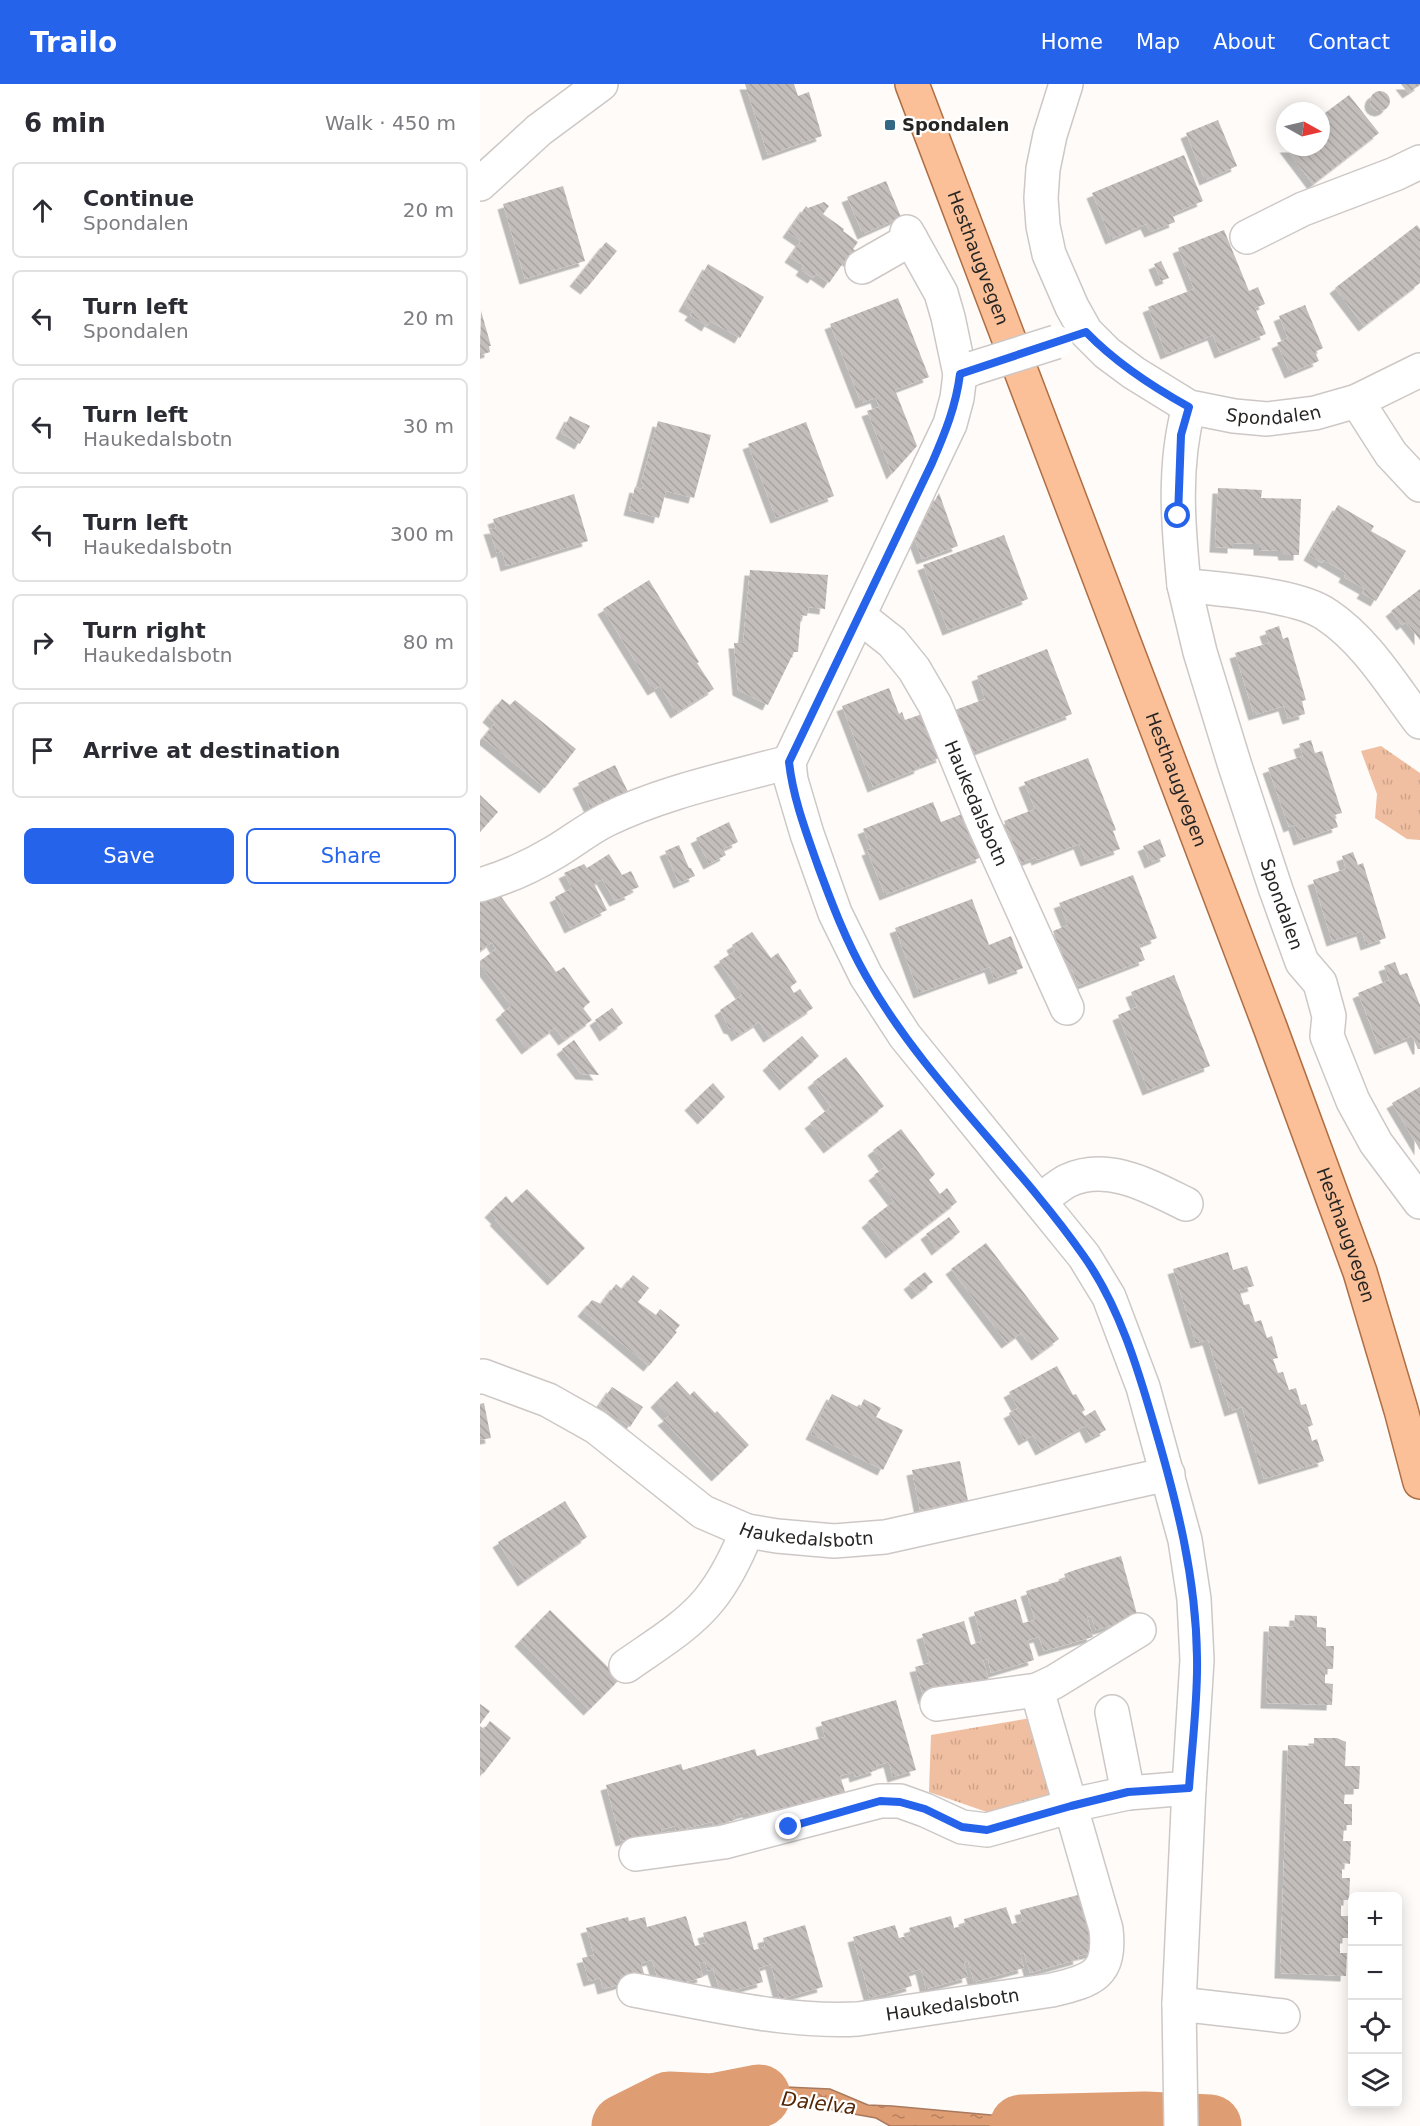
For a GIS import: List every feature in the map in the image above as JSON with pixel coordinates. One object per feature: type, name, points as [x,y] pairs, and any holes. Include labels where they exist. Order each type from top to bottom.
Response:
[{"type":"main road","name":"Hesthaugvegen","points":[[912,84],[1270,1028],[1360,1272],[1420,1482]]},
{"type":"street","points":[[480,184],[539,130],[601,84]]},
{"type":"street","name":"Spondalen","points":[[1066,84],[1050,135],[1043,169],[1041,198],[1050,254],[1059,279],[1071,337],[1107,353],[1134,373],[1189,407],[1234,416],[1267,419],[1315,413],[1357,402],[1420,370]]},
{"type":"street","points":[[1246,237],[1303,209],[1395,174],[1420,162]]},
{"type":"street","points":[[862,267],[909,236],[941,293],[967,371],[950,424],[789,762],[791,780],[835,913],[866,976],[904,1035],[1084,1256],[1108,1297],[1143,1387],[1185,1540],[1194,1599],[1197,1660],[1179,2004],[1180,2118]]},
{"type":"street","points":[[967,371],[1071,337]]},
{"type":"street","points":[[1357,402],[1391,454],[1420,485]]},
{"type":"street","name":"Spondalen","points":[[1189,407],[1181,435],[1178,516],[1184,585],[1211,686],[1272,879],[1302,962],[1320,983],[1329,1016],[1327,1036],[1353,1101],[1376,1143],[1420,1202]]},
{"type":"street","points":[[1184,585],[1290,600],[1326,614],[1360,644],[1420,722]]},
{"type":"street","name":"Haukedalsbotn","points":[[859,616],[892,642],[914,669],[935,705],[982,820],[1067,1008]]},
{"type":"street","points":[[480,885],[512,876],[604,821],[644,804],[668,795],[789,762]]},
{"type":"street","points":[[1040,1200],[1066,1182],[1088,1174],[1120,1175],[1186,1204]]},
{"type":"street","name":"Haukedalsbotn","points":[[481,1376],[548,1400],[596,1427],[703,1512],[747,1531],[777,1536],[834,1541],[885,1537],[1168,1474]]},
{"type":"street","points":[[626,1666],[684,1624],[708,1601],[734,1562],[747,1531]]},
{"type":"street","points":[[937,1704],[1037,1690],[1139,1630]]},
{"type":"street","name":"Haukedalsbotn","points":[[634,1990],[783,2016],[826,2021],[858,2019],[1052,1990],[1073,1985],[1093,1976],[1104,1964],[1108,1948],[1106,1929],[1037,1690]]},
{"type":"street","points":[[1112,1712],[1128,1792]]},
{"type":"street","points":[[636,1854],[724,1842],[880,1801],[900,1802],[925,1809],[962,1827],[987,1830],[1128,1792],[1189,1788]]},
{"type":"street","points":[[1179,2004],[1283,2016]]},
{"type":"green space","points":[[1381,746],[1420,773],[1420,840],[1407,839],[1375,818],[1377,794],[1361,751]]},
{"type":"green space","points":[[1031,1718],[1051,1794],[987,1812],[929,1792],[931,1735]]},
{"type":"water","points":[[744,2087],[830,2089],[868,2105],[1002,2116],[1041,2112],[1106,2113],[1146,2104],[1145,2126],[890,2126],[876,2118],[837,2111],[807,2102],[733,2107],[710,2116],[686,2117],[668,2110],[682,2092],[704,2099]]},
{"type":"building","points":[[745,84],[794,84],[798,96],[809,92],[822,136],[768,155]]},
{"type":"building","points":[[1401,84],[1420,84],[1420,85],[1408,93]]},
{"type":"building","points":[[1380,91],[1387,94],[1390,101],[1387,108],[1380,111],[1373,108],[1370,101],[1373,94]]},
{"type":"building","points":[[1349,95],[1379,133],[1313,184],[1292,156],[1330,156],[1330,109]]},
{"type":"building","points":[[1218,120],[1237,166],[1205,180],[1186,133]]},
{"type":"building","points":[[1184,155],[1203,201],[1172,214],[1175,222],[1150,232],[1146,224],[1111,239],[1092,193]]},
{"type":"building","points":[[886,181],[901,217],[863,234],[847,197]]},
{"type":"building","points":[[563,186],[585,261],[525,279],[503,204]]},
{"type":"building","points":[[824,202],[829,206],[823,214],[858,242],[853,249],[859,253],[852,263],[846,259],[829,283],[816,274],[813,278],[801,270],[804,266],[790,257],[801,241],[788,232],[806,206],[808,208]]},
{"type":"building","points":[[1417,225],[1420,229],[1420,283],[1364,326],[1335,288]]},
{"type":"building","points":[[1224,230],[1249,291],[1258,287],[1265,304],[1255,308],[1266,334],[1220,353],[1213,335],[1166,354],[1148,307],[1194,289],[1178,248]]},
{"type":"building","points":[[606,242],[617,251],[586,289],[575,281]]},
{"type":"building","points":[[1161,261],[1169,278],[1161,281],[1154,264]]},
{"type":"building","points":[[708,264],[764,297],[740,338],[710,321],[707,326],[690,315],[693,311],[684,306]]},
{"type":"building","points":[[898,298],[929,377],[895,390],[917,446],[892,474],[867,411],[879,407],[876,398],[861,403],[830,324]]},
{"type":"building","points":[[1305,305],[1323,348],[1315,352],[1319,361],[1290,373],[1277,343],[1288,338],[1279,316]]},
{"type":"building","points":[[481,311],[491,346],[489,346],[490,352],[480,355]]},
{"type":"building","points":[[570,416],[590,426],[580,444],[561,433]]},
{"type":"building","points":[[658,421],[711,435],[694,498],[666,491],[659,518],[629,510],[635,487],[642,489],[644,484],[641,483]]},
{"type":"building","points":[[806,422],[834,496],[776,518],[748,444]]},
{"type":"building","points":[[1218,488],[1262,490],[1261,498],[1301,499],[1299,555],[1284,555],[1283,551],[1259,550],[1259,544],[1233,543],[1233,548],[1215,547]]},
{"type":"building","points":[[939,493],[958,546],[922,559],[914,538]]},
{"type":"building","points":[[574,494],[588,541],[506,566],[502,551],[497,553],[489,529],[496,528],[493,519]]},
{"type":"building","points":[[1338,505],[1374,526],[1371,531],[1406,551],[1376,601],[1362,593],[1365,589],[1344,577],[1346,573],[1324,560],[1322,563],[1309,555]]},
{"type":"building","points":[[1004,535],[1028,599],[948,630],[923,565]]},
{"type":"building","points":[[750,570],[828,575],[825,609],[809,607],[807,616],[801,615],[798,652],[794,652],[768,705],[738,690],[734,643],[743,643]]},
{"type":"building","points":[[649,580],[714,689],[676,713],[660,686],[653,690],[603,609]]},
{"type":"building","points":[[1420,589],[1420,640],[1406,622],[1402,625],[1391,611]]},
{"type":"building","points":[[1279,626],[1283,639],[1288,637],[1306,700],[1302,701],[1305,714],[1288,719],[1284,706],[1254,715],[1235,653],[1269,643],[1265,631]]},
{"type":"building","points":[[1047,649],[1072,714],[972,753],[955,710],[985,699],[977,676]]},
{"type":"building","points":[[889,688],[899,714],[902,712],[905,720],[925,713],[942,757],[873,787],[842,706]]},
{"type":"building","points":[[502,699],[510,705],[515,700],[576,749],[545,788],[483,738],[495,723],[488,717]]},
{"type":"building","points":[[1311,740],[1315,753],[1322,751],[1342,813],[1334,815],[1338,827],[1299,840],[1294,825],[1289,827],[1268,768],[1303,756],[1299,744]]},
{"type":"building","points":[[1088,758],[1116,830],[1113,831],[1120,849],[1086,861],[1079,844],[1037,860],[1036,857],[1021,863],[1004,821],[1035,809],[1024,782]]},
{"type":"building","points":[[615,765],[630,796],[593,814],[578,783]]},
{"type":"building","points":[[480,795],[498,812],[480,832]]},
{"type":"building","points":[[933,802],[941,822],[965,813],[982,857],[885,895],[867,850],[871,849],[863,829]]},
{"type":"building","points":[[729,822],[738,842],[723,849],[726,855],[709,864],[696,838]]},
{"type":"building","points":[[1160,839],[1166,856],[1150,863],[1143,846]]},
{"type":"building","points":[[679,845],[695,876],[679,883],[665,851]]},
{"type":"building","points":[[1353,852],[1358,865],[1363,863],[1386,938],[1366,945],[1362,931],[1332,941],[1313,880],[1346,869],[1342,856]]},
{"type":"building","points":[[609,854],[622,875],[631,871],[639,887],[629,891],[631,894],[615,901],[602,879],[594,884],[607,910],[570,928],[555,897],[572,888],[564,873],[584,864],[587,868]]},
{"type":"building","points":[[1133,875],[1157,938],[1139,945],[1145,960],[1078,986],[1072,970],[1068,971],[1053,931],[1068,925],[1059,903]]},
{"type":"building","points":[[497,891],[556,972],[564,967],[590,1002],[583,1008],[592,1020],[564,1040],[555,1028],[527,1049],[501,1014],[511,1006],[480,964],[480,961],[496,949],[492,942],[480,951],[480,897]]},
{"type":"building","points":[[972,899],[989,945],[1011,936],[1023,968],[994,979],[990,967],[919,993],[895,928]]},
{"type":"building","points":[[752,932],[771,958],[778,953],[797,982],[790,987],[794,993],[800,989],[813,1008],[769,1037],[759,1022],[737,1036],[733,1029],[729,1028],[720,1010],[742,995],[719,961],[735,951],[732,945]]},
{"type":"building","points":[[1395,962],[1400,975],[1407,973],[1420,1005],[1420,1049],[1412,1036],[1380,1049],[1358,993],[1389,980],[1384,966]]},
{"type":"building","points":[[1174,975],[1210,1066],[1148,1090],[1118,1015],[1137,1007],[1131,992]]},
{"type":"building","points":[[612,1008],[623,1023],[605,1036],[595,1020]]},
{"type":"building","points":[[802,1036],[819,1056],[785,1085],[768,1065]]},
{"type":"building","points":[[574,1040],[599,1075],[581,1074],[562,1049]]},
{"type":"building","points":[[846,1057],[884,1106],[829,1148],[810,1123],[831,1107],[813,1082]]},
{"type":"building","points":[[713,1083],[725,1097],[703,1119],[690,1105]]},
{"type":"building","points":[[1420,1087],[1420,1150],[1392,1103]]},
{"type":"building","points":[[901,1129],[935,1174],[929,1180],[940,1194],[947,1188],[957,1202],[891,1253],[867,1222],[894,1201],[874,1175],[885,1167],[873,1150]]},
{"type":"building","points":[[527,1189],[585,1248],[553,1280],[490,1212],[506,1196],[512,1203]]},
{"type":"building","points":[[949,1217],[960,1232],[937,1250],[926,1234]]},
{"type":"building","points":[[986,1243],[1059,1339],[1037,1355],[1021,1333],[1007,1343],[951,1269]]},
{"type":"building","points":[[1228,1252],[1233,1270],[1247,1266],[1254,1286],[1239,1290],[1244,1305],[1249,1304],[1255,1322],[1261,1320],[1267,1338],[1272,1336],[1278,1358],[1273,1359],[1278,1373],[1283,1372],[1289,1390],[1296,1388],[1301,1405],[1306,1404],[1313,1425],[1308,1427],[1312,1441],[1317,1439],[1324,1461],[1264,1479],[1242,1407],[1230,1411],[1208,1340],[1196,1343],[1173,1269]]},
{"type":"building","points":[[925,1272],[933,1282],[917,1294],[909,1284]]},
{"type":"building","points":[[633,1275],[649,1288],[638,1302],[656,1315],[660,1309],[680,1325],[675,1331],[677,1332],[649,1366],[583,1311],[592,1300],[601,1304],[616,1284],[622,1289]]},
{"type":"building","points":[[1057,1366],[1073,1395],[1076,1394],[1085,1410],[1082,1412],[1085,1416],[1095,1410],[1106,1430],[1091,1438],[1085,1426],[1041,1450],[1033,1435],[1024,1440],[1009,1413],[1018,1408],[1009,1392]]},
{"type":"building","points":[[677,1381],[690,1395],[694,1391],[715,1413],[717,1411],[749,1445],[717,1476],[663,1420],[669,1416],[656,1402]]},
{"type":"building","points":[[612,1387],[643,1407],[630,1427],[599,1406]]},
{"type":"building","points":[[832,1394],[860,1408],[864,1399],[881,1408],[876,1417],[903,1430],[883,1470],[811,1434]]},
{"type":"building","points":[[484,1403],[491,1438],[480,1440],[480,1404]]},
{"type":"building","points":[[960,1461],[968,1501],[920,1510],[912,1470]]},
{"type":"building","points":[[565,1501],[587,1537],[523,1581],[498,1542]]},
{"type":"building","points":[[1121,1556],[1138,1618],[1096,1630],[1091,1616],[1087,1617],[1093,1637],[1044,1651],[1039,1637],[1028,1640],[1034,1660],[991,1673],[988,1659],[983,1660],[989,1680],[924,1699],[915,1667],[930,1663],[922,1634],[964,1621],[971,1645],[982,1641],[974,1612],[1016,1599],[1023,1623],[1035,1620],[1026,1591],[1066,1579],[1064,1574]]},
{"type":"building","points":[[550,1610],[620,1679],[589,1710],[520,1641]]},
{"type":"building","points":[[1295,1615],[1317,1616],[1317,1627],[1326,1628],[1326,1646],[1334,1646],[1333,1669],[1325,1669],[1325,1683],[1333,1684],[1332,1705],[1266,1703],[1269,1626],[1294,1627]]},
{"type":"building","points":[[896,1700],[916,1770],[893,1777],[889,1762],[876,1766],[877,1770],[855,1777],[854,1772],[840,1776],[846,1795],[824,1802],[822,1797],[807,1801],[811,1812],[789,1817],[787,1807],[750,1816],[748,1812],[734,1816],[735,1820],[713,1826],[712,1822],[676,1831],[675,1826],[661,1830],[662,1835],[640,1841],[638,1836],[621,1841],[606,1785],[681,1764],[683,1770],[755,1749],[757,1756],[825,1737],[821,1722]]},
{"type":"building","points":[[480,1704],[490,1711],[480,1724]]},
{"type":"building","points":[[490,1721],[511,1738],[483,1774],[480,1771],[480,1726],[484,1729]]},
{"type":"building","points":[[1314,1738],[1337,1738],[1346,1742],[1345,1766],[1360,1766],[1359,1789],[1345,1789],[1344,1804],[1352,1804],[1352,1825],[1344,1825],[1343,1841],[1351,1841],[1350,1864],[1342,1863],[1342,1878],[1350,1878],[1348,1900],[1341,1900],[1341,1916],[1348,1916],[1348,1938],[1340,1938],[1340,1953],[1347,1953],[1346,1976],[1280,1973],[1288,1745],[1314,1746]]},
{"type":"building","points":[[1078,1895],[1095,1952],[1030,1973],[1024,1953],[1020,1954],[1024,1968],[974,1982],[968,1961],[964,1963],[968,1977],[926,1989],[921,1969],[908,1973],[912,1986],[870,1998],[853,1937],[895,1925],[899,1938],[911,1935],[909,1928],[951,1916],[954,1928],[965,1925],[964,1919],[1006,1907],[1012,1924],[1023,1921],[1020,1910]]},
{"type":"building","points":[[686,1916],[695,1946],[706,1943],[703,1933],[746,1921],[754,1950],[765,1947],[763,1938],[805,1925],[823,1987],[780,1999],[771,1964],[759,1968],[763,1982],[721,1994],[713,1969],[708,1971],[705,1962],[699,1963],[703,1977],[661,1989],[652,1960],[641,1963],[645,1977],[603,1989],[600,1978],[589,1981],[582,1958],[594,1955],[586,1928],[628,1917],[629,1921],[645,1917],[647,1927]]},
{"type":"waterway","name":"Dalelva","points":[[623,2126],[669,2103],[713,2105],[759,2096]]},
{"type":"waterway","name":"Dalelva","points":[[1021,2126],[1145,2123],[1210,2126]]},
{"type":"place","name":"Spondalen","points":[[890,125]]},
{"type":"route","points":[[789,1827],[880,1801],[900,1802],[925,1809],[962,1827],[987,1830],[1128,1792],[1189,1788],[1197,1660],[1194,1599],[1185,1540],[1168,1474],[1143,1387],[1126,1340],[1108,1297],[1084,1256],[904,1035],[866,976],[835,913],[807,834],[791,780],[789,762],[950,424],[960,374],[1086,332],[1107,353],[1134,373],[1189,407],[1181,435],[1178,516]]}]
